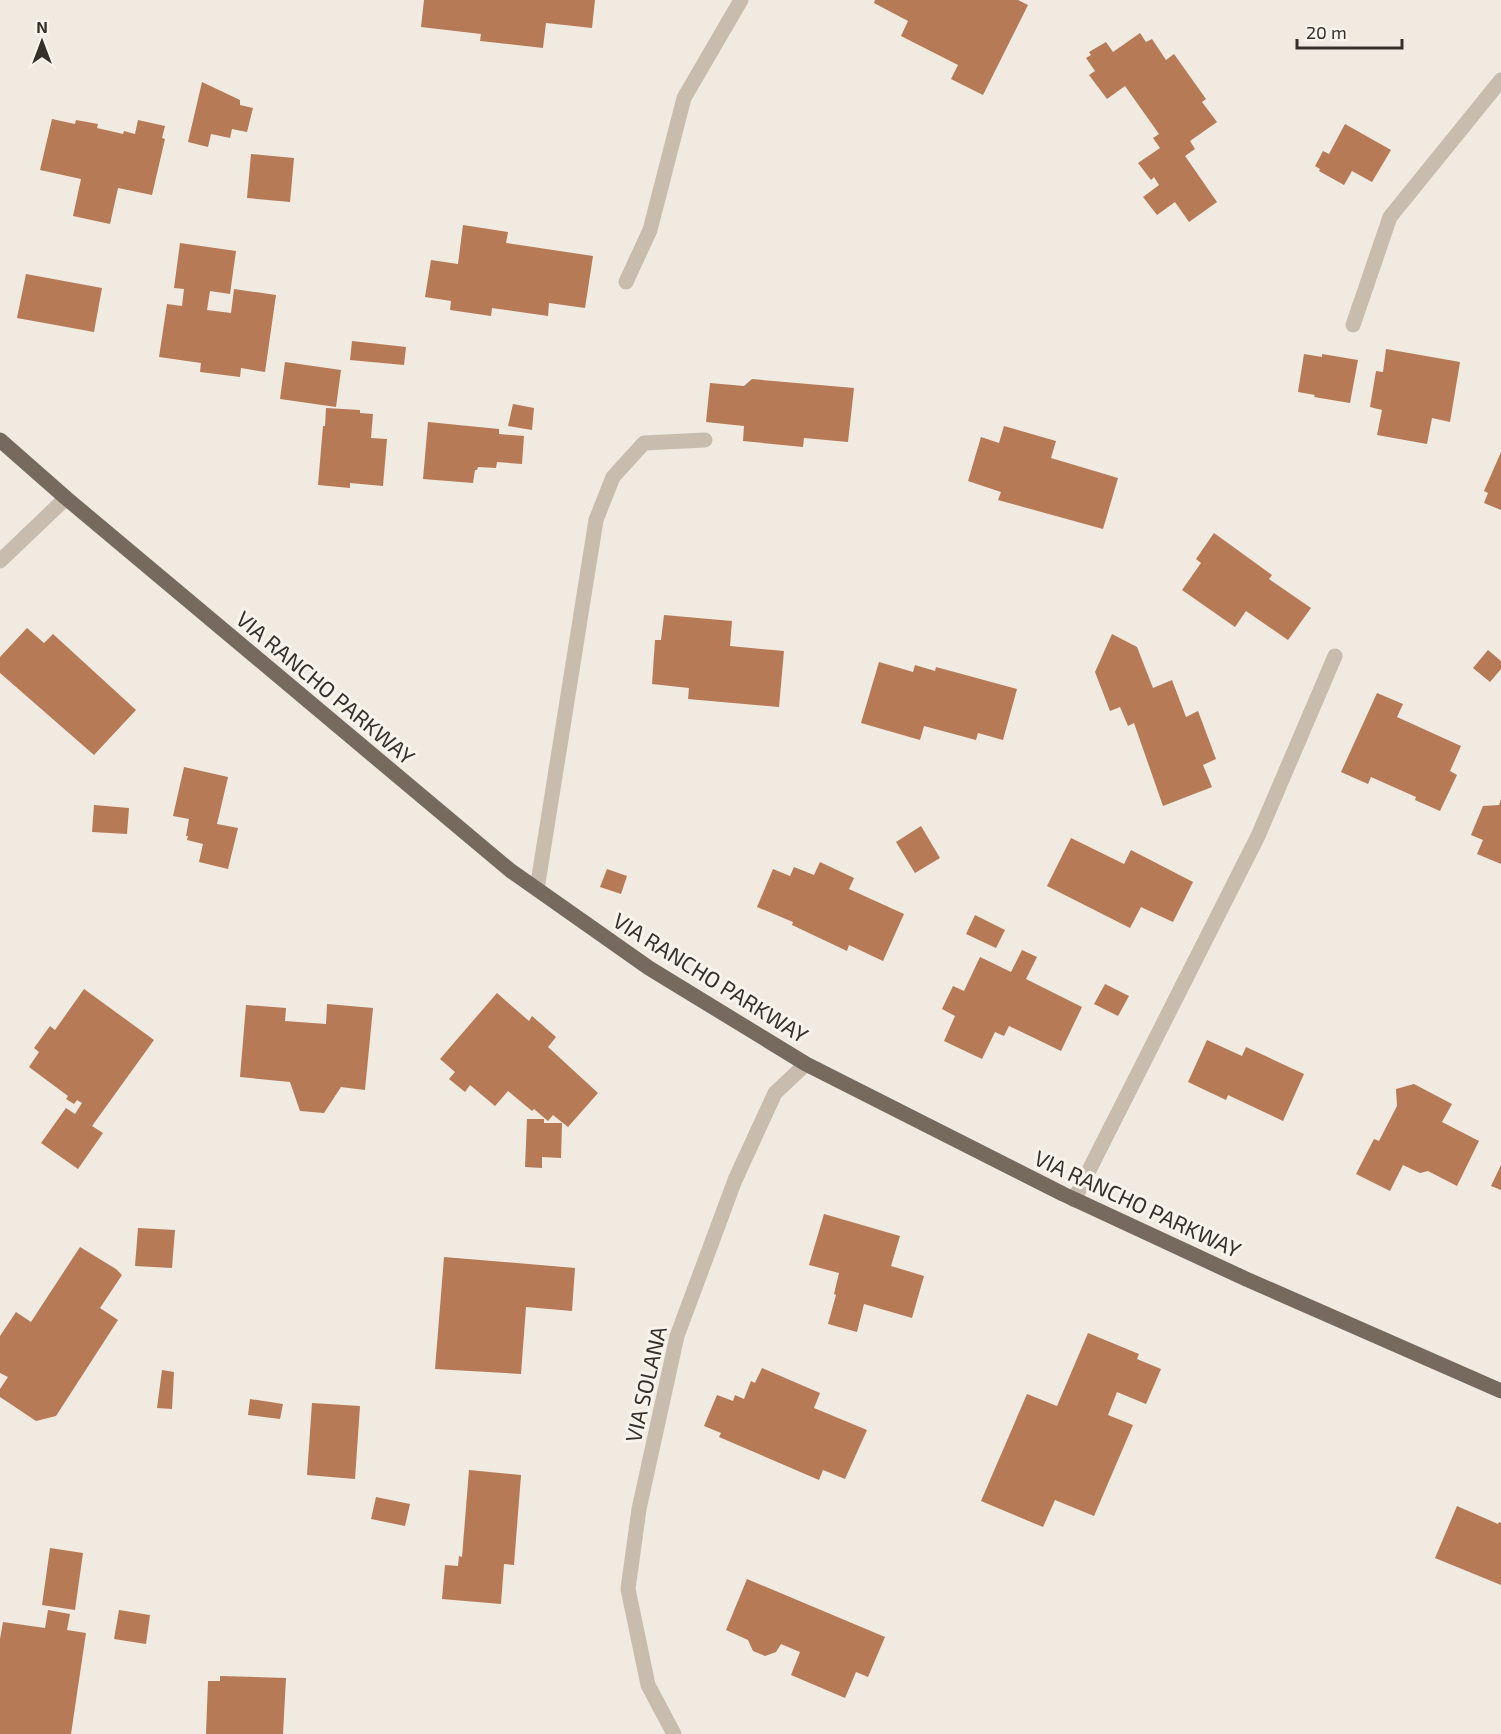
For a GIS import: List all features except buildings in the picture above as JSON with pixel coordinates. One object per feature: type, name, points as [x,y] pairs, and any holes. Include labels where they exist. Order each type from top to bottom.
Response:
[{"type":"main road","name":"VIA RANCHO PARKWAY","points":[[0,440],[511,871],[649,968],[806,1064],[1074,1200],[1246,1279],[1501,1391]]},
{"type":"street","points":[[626,282],[650,230],[684,98],[741,0]]},
{"type":"street","points":[[1353,325],[1390,217],[1501,80]]},
{"type":"street","points":[[537,889],[596,520],[613,477],[644,443],[705,441]]},
{"type":"street","points":[[0,561],[66,498]]},
{"type":"street","points":[[1074,1200],[1258,836],[1335,656]]},
{"type":"street","name":"VIA SOLANA","points":[[674,1734],[648,1685],[628,1589],[639,1509],[677,1336],[735,1180],[775,1093],[806,1064]]}]
